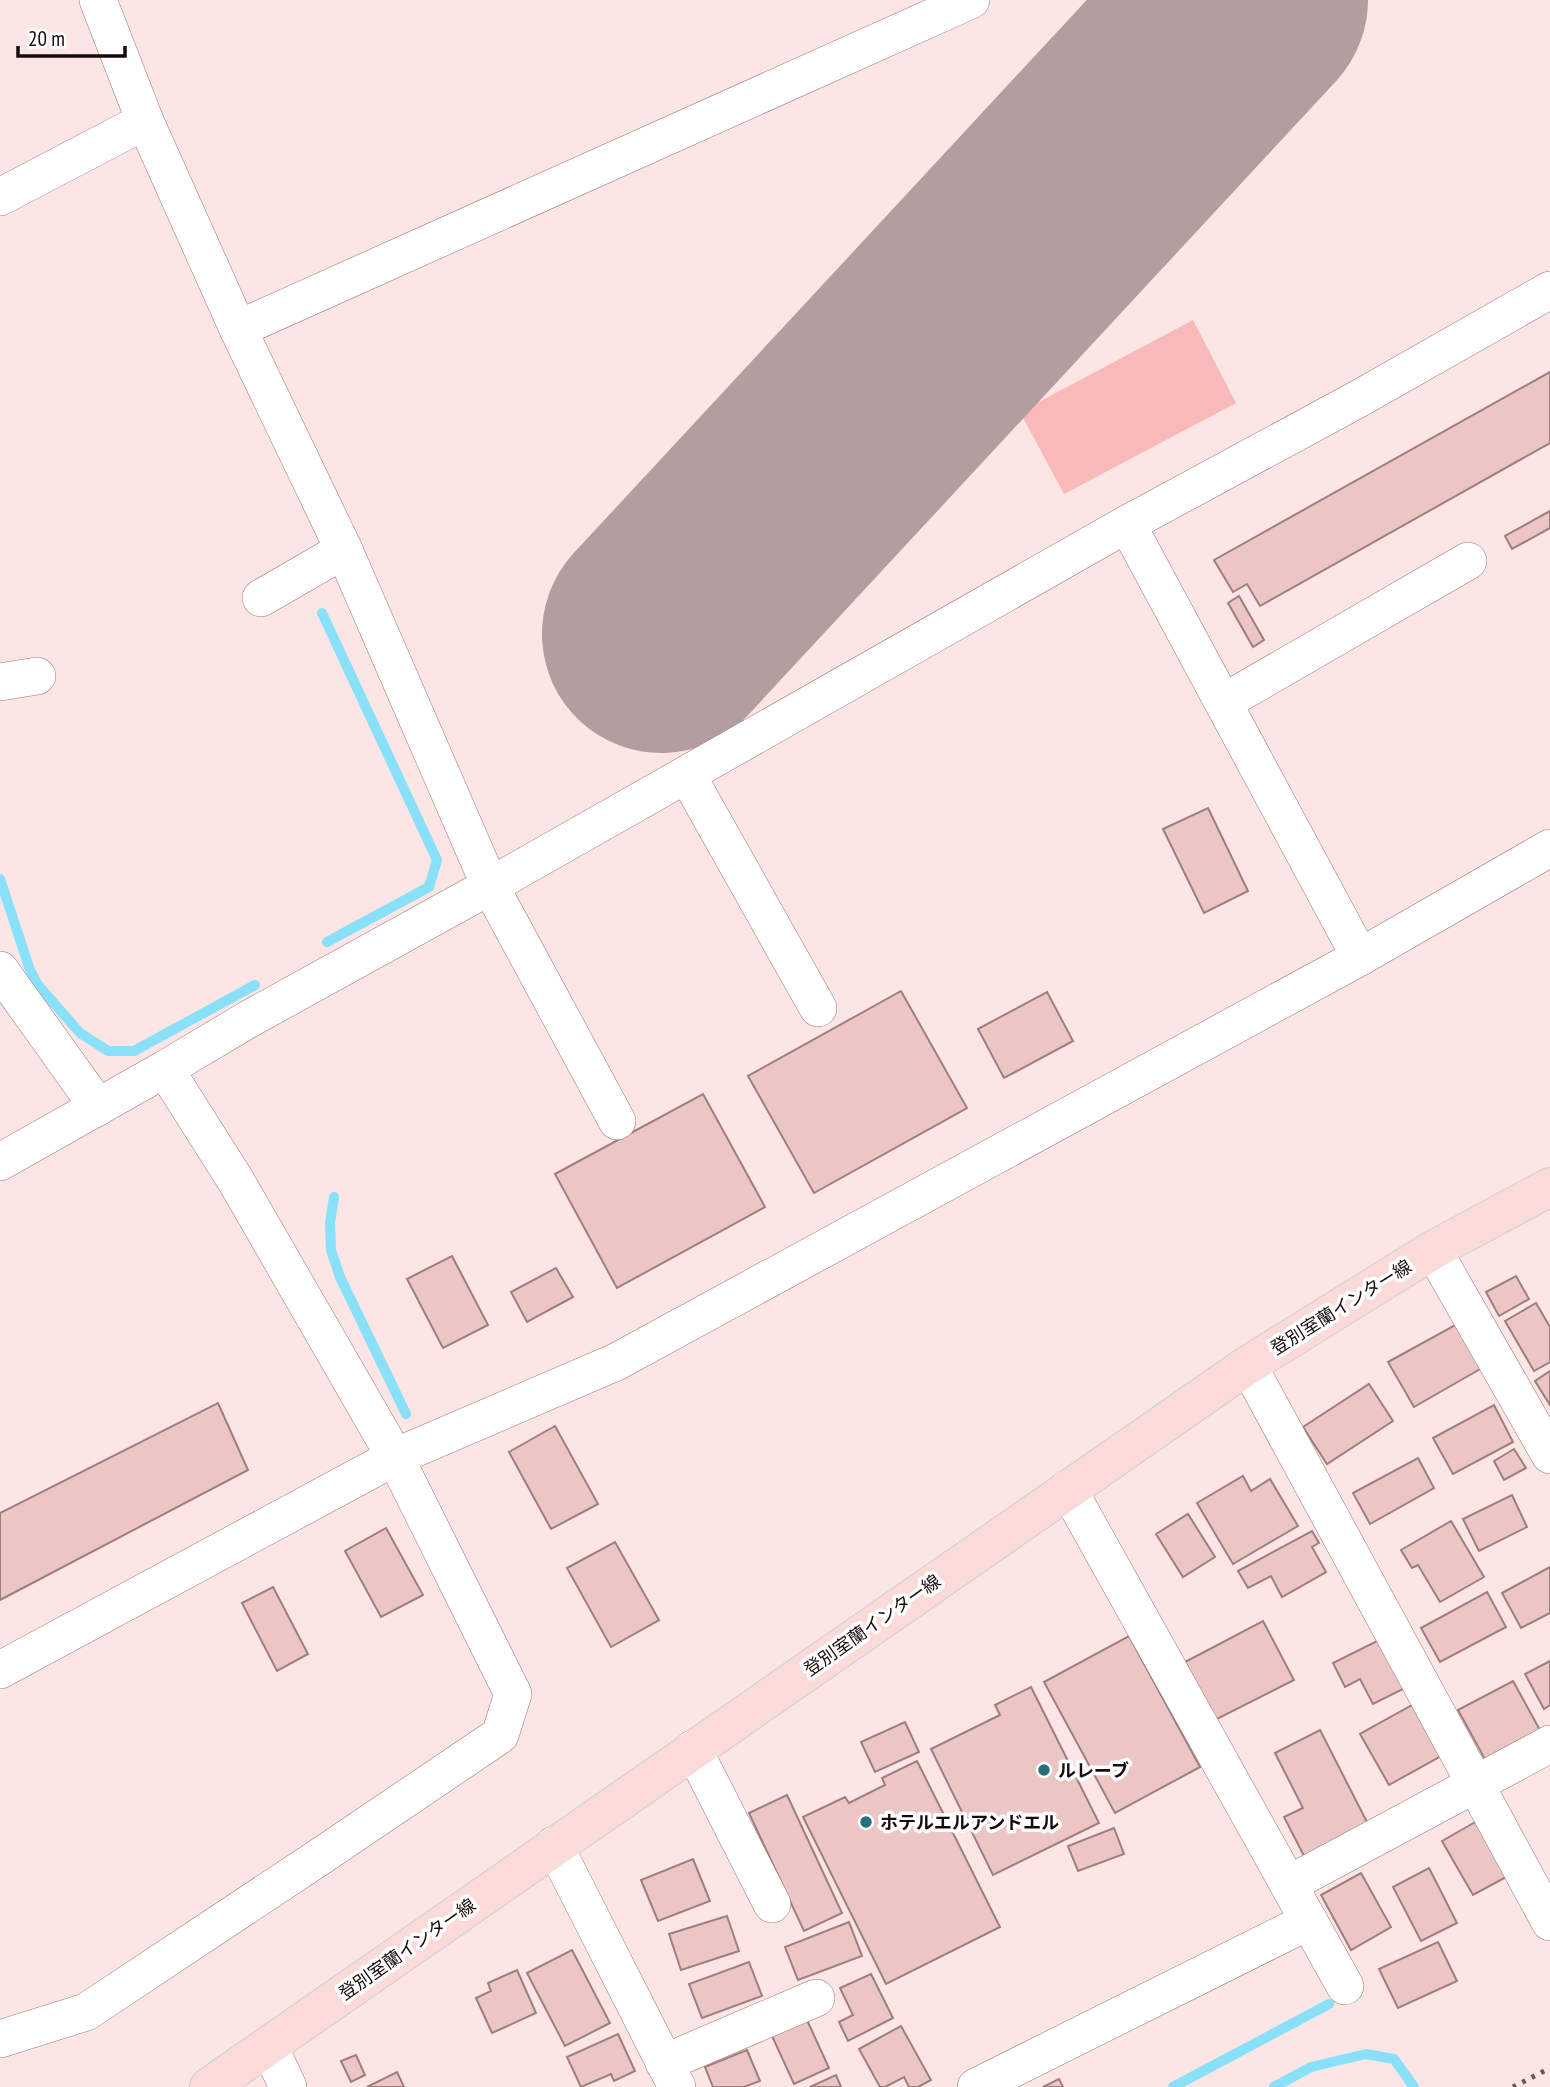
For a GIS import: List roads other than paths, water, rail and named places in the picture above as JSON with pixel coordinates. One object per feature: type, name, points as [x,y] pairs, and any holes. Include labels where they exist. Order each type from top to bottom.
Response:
[{"type":"main road","name":"登別室蘭インター線","points":[[209,2087],[1248,1365],[1433,1250],[1550,1187]]},
{"type":"street","points":[[99,0],[145,121],[238,329],[344,550],[490,886],[617,1121]]},
{"type":"street","points":[[238,329],[971,0]]},
{"type":"street","points":[[0,197],[145,121]]},
{"type":"street","points":[[0,1162],[1127,524],[1360,398],[1550,290]]},
{"type":"street","points":[[1127,524],[1360,957]]},
{"type":"street","points":[[261,598],[344,550]]},
{"type":"street","points":[[1224,702],[1468,561]]},
{"type":"street","points":[[0,682],[37,676]]},
{"type":"street","points":[[687,775],[818,1008]]},
{"type":"street","points":[[0,1670],[395,1457],[616,1362],[1360,957],[1550,848]]},
{"type":"street","points":[[0,970],[98,1107]]},
{"type":"street","points":[[0,2039],[86,2012],[500,1735],[513,1694],[395,1457],[236,1181],[165,1069]]},
{"type":"street","points":[[1433,1250],[1550,1455]]},
{"type":"street","points":[[1248,1365],[1550,1922]]},
{"type":"street","points":[[1068,1489],[1345,1986]]},
{"type":"street","points":[[1289,1884],[1550,1744]]},
{"type":"street","points":[[693,1749],[772,1904]]},
{"type":"street","points":[[554,1845],[670,2075],[816,1998]]},
{"type":"street","points":[[976,2087],[1309,1921]]},
{"type":"street","points":[[269,2046],[288,2087]]},
{"type":"waterway","points":[[322,613],[437,860],[429,887],[327,942]]},
{"type":"waterway","points":[[0,879],[30,970],[38,985],[80,1033],[108,1051],[134,1051],[255,985]]},
{"type":"waterway","points":[[334,1197],[330,1223],[331,1250],[340,1277],[406,1414]]},
{"type":"waterway","points":[[1173,2087],[1329,2004]]},
{"type":"waterway","points":[[1274,2087],[1311,2067],[1366,2054],[1394,2059],[1414,2087]]},
{"type":"railway","points":[[1513,2087],[1550,2068]]},
{"type":"place","name":"ルレーブ","points":[[1044,1770]]},
{"type":"place","name":"ホテルエルアンドエル","points":[[866,1822]]}]
